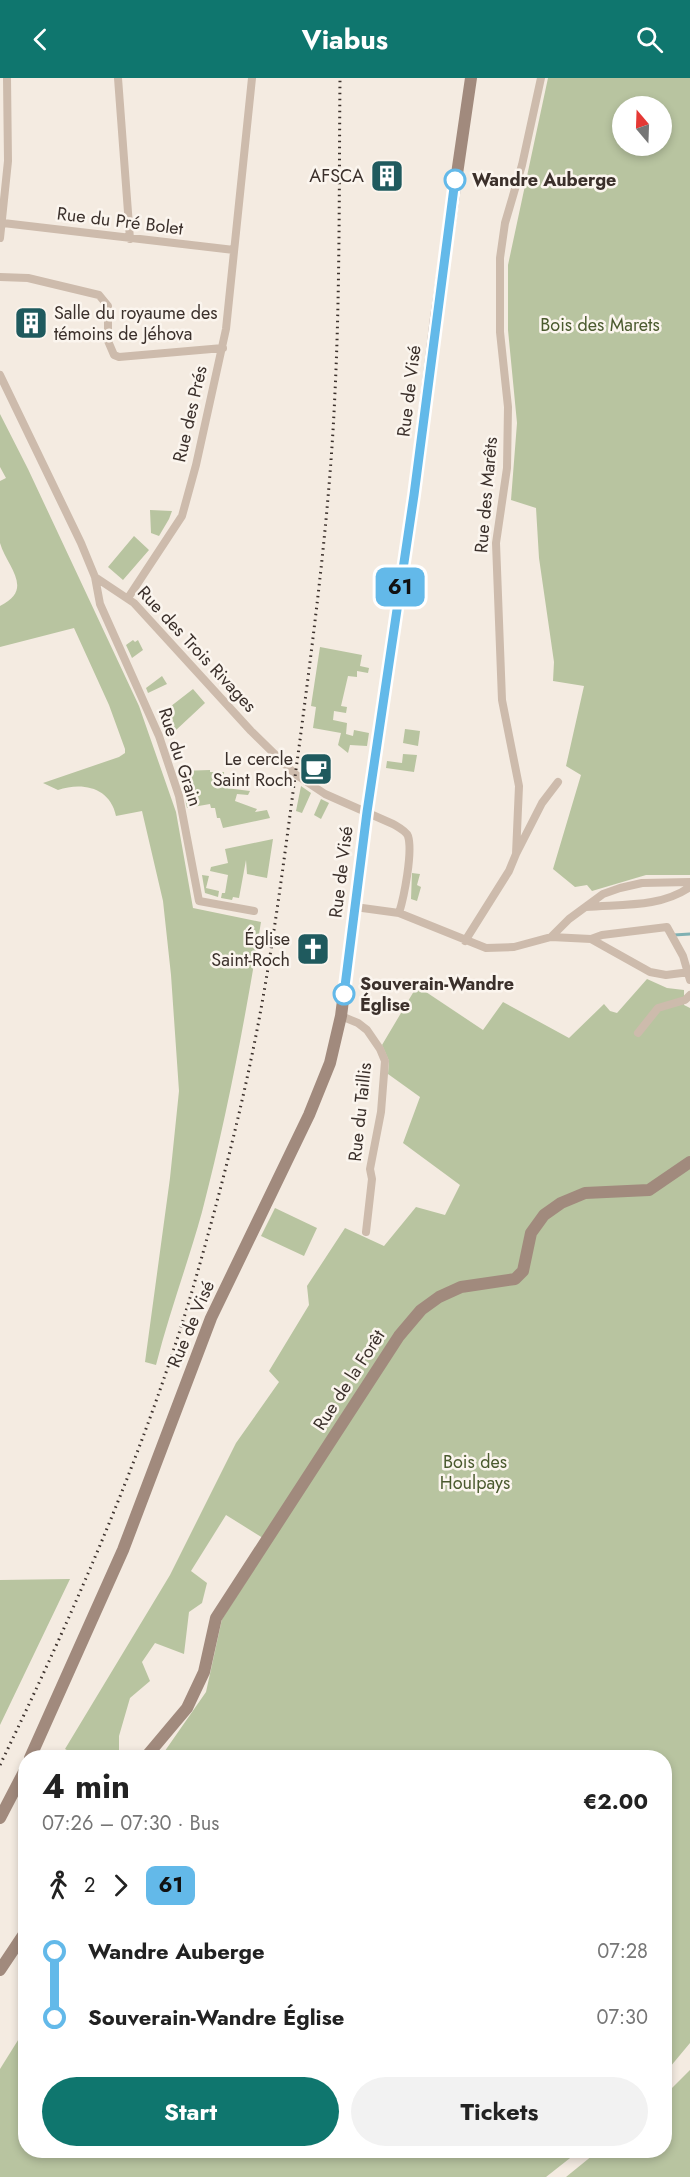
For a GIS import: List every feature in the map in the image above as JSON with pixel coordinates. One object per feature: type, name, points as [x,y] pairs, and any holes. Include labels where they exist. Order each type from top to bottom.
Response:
[{"type":"street","points":[[0,238],[8,161],[7,78]]},
{"type":"street","points":[[118,78],[130,239]]},
{"type":"street","name":"Rue des Prés","points":[[128,598],[182,516],[223,348],[252,78]]},
{"type":"street","name":"Rue de Visé","points":[[34,1750],[123,1550],[211,1318],[309,1115],[330,1063],[341,1016],[367,812],[414,495],[439,295],[471,78]]},
{"type":"street","name":"Rue des Marêts","points":[[465,941],[509,871],[516,854],[519,786],[502,700],[496,555],[507,468],[508,407],[500,332],[500,258],[505,224],[522,165],[541,78]]},
{"type":"street","name":"Rue du Pré Bolet","points":[[3,223],[234,250]]},
{"type":"street","points":[[0,277],[28,278],[99,295],[108,306],[108,341],[114,355],[119,357],[223,348]]},
{"type":"street","points":[[0,375],[95,577]]},
{"type":"street","name":"Rue des Trois Rivages","points":[[95,577],[128,598],[295,774],[325,794],[397,826],[408,836],[404,897],[399,913]]},
{"type":"street","name":"Rue du Grain","points":[[95,577],[100,604],[159,736],[179,796],[199,901],[254,911]]},
{"type":"street","points":[[516,854],[542,803],[558,782]]},
{"type":"street","points":[[551,937],[558,928],[603,894],[642,883],[690,882]]},
{"type":"street","points":[[585,908],[652,902],[680,894],[690,887]]},
{"type":"street","points":[[355,907],[399,913],[486,948],[514,947],[551,937],[591,939],[602,935],[667,927],[683,956],[689,975],[650,972],[591,939]]},
{"type":"street","points":[[638,1033],[658,1008],[685,1000],[690,995]]},
{"type":"street","name":"Rue du Taillis","points":[[341,1016],[358,1023],[367,1030],[385,1061],[381,1112],[370,1169],[372,1179],[366,1232]]},
{"type":"street","name":"Rue de la Forêt","points":[[152,1750],[187,1708],[204,1672],[216,1618],[399,1336],[421,1310],[439,1297],[461,1287],[515,1279],[523,1271],[531,1233],[544,1215],[561,1203],[585,1193],[649,1190],[690,1162]]},
{"type":"street","points":[[0,1818],[18,1783]]},
{"type":"street","points":[[0,1970],[18,1943]]},
{"type":"green space","name":"Bois des Marets","points":[[548,78],[690,78],[690,875],[646,875],[592,891],[587,885],[575,887],[553,869],[581,775],[566,766],[584,686],[553,681],[554,662],[539,558],[536,508],[511,500],[517,423],[508,330],[508,265]]},
{"type":"green space","points":[[0,414],[139,706],[176,812],[193,908],[261,922],[220,1140],[197,1231],[156,1365],[145,1362],[170,1178],[179,1091],[163,901],[142,811],[116,816],[108,799],[94,789],[76,787],[58,790],[43,783],[119,757],[125,753],[125,749],[109,705],[74,628],[0,647],[0,606],[16,592],[17,585],[16,577],[0,543],[0,481],[6,478],[0,467]]},
{"type":"green space","points":[[150,510],[172,511],[159,536],[151,533]]},
{"type":"green space","points":[[134,536],[149,550],[123,580],[108,567]]},
{"type":"green space","points":[[133,640],[135,642],[138,640],[143,650],[132,658],[126,645]]},
{"type":"green space","points":[[320,647],[362,655],[360,666],[369,668],[368,673],[357,671],[357,677],[348,676],[341,706],[347,707],[346,713],[334,711],[333,720],[347,723],[346,734],[353,736],[354,730],[369,733],[367,746],[350,745],[348,753],[338,745],[341,733],[313,728],[316,707],[311,706]]},
{"type":"green space","points":[[162,676],[167,684],[148,693],[146,688]]},
{"type":"green space","points":[[193,689],[205,703],[175,731],[166,710]]},
{"type":"green space","points":[[405,729],[420,731],[418,746],[403,743]]},
{"type":"green space","points":[[403,754],[417,755],[414,772],[386,768],[387,761],[402,763]]},
{"type":"green space","points":[[210,770],[210,772],[224,772],[226,788],[250,791],[248,795],[237,794],[235,801],[257,809],[255,812],[267,810],[270,818],[223,828],[220,818],[217,818],[215,808],[211,808],[210,804],[187,808],[179,771]]},
{"type":"green space","points":[[301,786],[311,793],[302,813],[296,811]]},
{"type":"green space","points":[[321,799],[329,803],[321,819],[314,815]]},
{"type":"green space","points":[[273,839],[267,878],[247,874],[246,860],[239,898],[233,897],[232,900],[221,898],[222,893],[225,893],[228,875],[210,871],[211,867],[228,863],[225,849]]},
{"type":"green space","points":[[412,873],[420,874],[417,885],[421,887],[417,901],[411,899]]},
{"type":"green space","points":[[202,875],[209,876],[206,888],[219,891],[218,897],[205,893]]},
{"type":"green space","name":"Bois des Houlpays","points":[[647,979],[667,988],[684,990],[684,1005],[690,1008],[690,2043],[672,2065],[672,1750],[166,1750],[206,1692],[222,1619],[271,1543],[226,1515],[191,1571],[207,1583],[202,1603],[189,1612],[184,1654],[155,1643],[142,1662],[150,1681],[130,1698],[119,1736],[119,1750],[65,1749],[170,1575],[236,1443],[279,1382],[269,1371],[309,1305],[307,1286],[345,1228],[384,1246],[416,1207],[445,1215],[460,1185],[403,1143],[420,1097],[388,1074],[389,1061],[382,1045],[417,986],[483,1030],[503,1002],[569,1038],[604,1004],[610,1011],[617,1013]]},
{"type":"green space","points":[[275,1208],[317,1228],[304,1256],[261,1236]]},
{"type":"green space","points":[[70,1579],[0,1725],[0,1580]]},
{"type":"green space","points":[[18,2040],[18,2158],[570,2158],[546,2177],[0,2177],[0,2069]]},
{"type":"green space","points":[[690,2070],[690,2177],[566,2177],[589,2158],[672,2158],[672,2088]]},
{"type":"waterway","points":[[674,935],[690,934]]},
{"type":"railway","points":[[0,1765],[81,1589],[153,1410],[193,1288],[228,1157],[251,1058],[281,882],[326,523],[337,353],[340,78]]},
{"type":"bus line","name":"61","points":[[344,994],[367,812],[414,495],[455,180]]},
{"type":"place","name":"AFSCA","points":[[387,176]]},
{"type":"place","name":"Wandre Auberge","points":[[455,180]]},
{"type":"place","name":"Salle du royaume des témoins de Jéhova","points":[[31,323]]},
{"type":"place","name":"Le cercle Saint Roch","points":[[316,769]]},
{"type":"place","name":"Église Saint-Roch","points":[[313,949]]},
{"type":"place","name":"Souverain-Wandre Église","points":[[344,994]]}]
